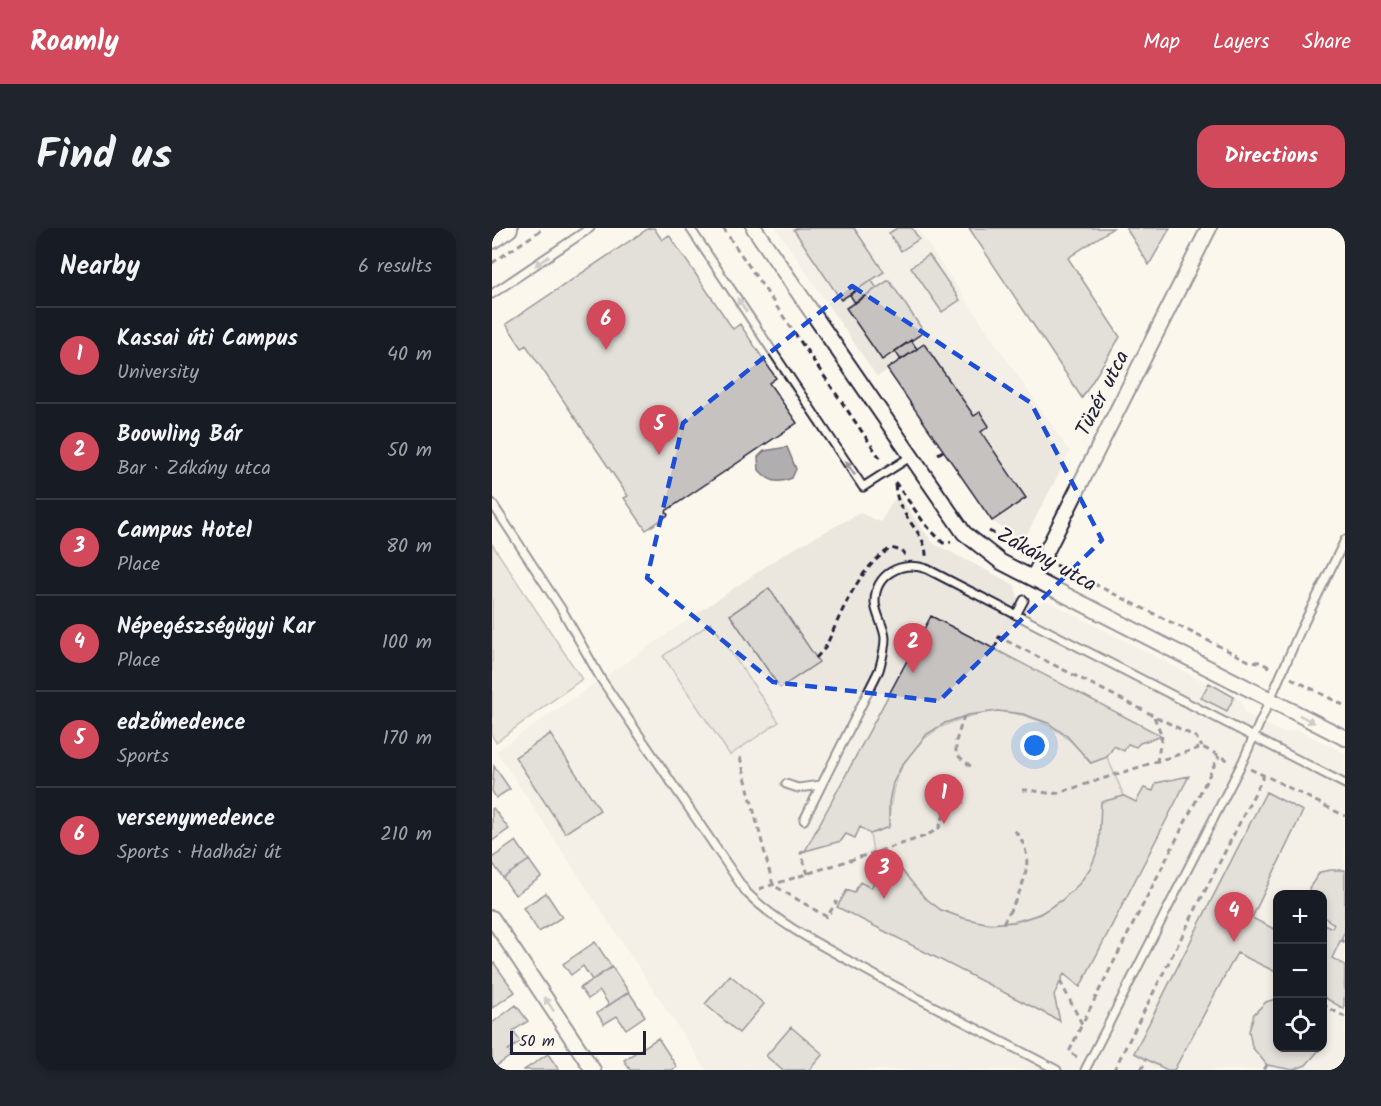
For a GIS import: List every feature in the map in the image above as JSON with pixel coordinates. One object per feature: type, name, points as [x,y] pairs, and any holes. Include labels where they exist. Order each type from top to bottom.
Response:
[{"type":"street","points":[[492,239],[508,228]]},
{"type":"street","name":"Zákány utca","points":[[753,228],[964,533],[1000,562],[1345,738]]},
{"type":"street","name":"Tüzér utca","points":[[1033,578],[1209,228]]},
{"type":"street","points":[[492,918],[593,1070]]},
{"type":"lane","points":[[492,294],[590,228]]},
{"type":"lane","points":[[690,228],[863,487],[910,457]]},
{"type":"lane","points":[[492,503],[562,610],[601,679],[746,892],[766,912],[797,932],[898,988],[1057,1070]]},
{"type":"lane","points":[[1085,1070],[1254,737],[1281,673],[1345,540]]},
{"type":"lane","points":[[804,820],[879,670],[885,652],[882,622],[875,605],[876,592],[882,579],[894,569],[908,565],[923,568],[1345,784]]},
{"type":"lane","points":[[1016,615],[1024,600]]},
{"type":"lane","points":[[786,784],[798,788],[821,785]]},
{"type":"path","points":[[492,263],[544,228]]},
{"type":"path","points":[[723,228],[888,472]]},
{"type":"path","points":[[938,454],[944,451]]},
{"type":"path","points":[[923,568],[927,554],[919,531],[908,523],[896,499],[895,481],[925,524],[943,543],[952,542],[976,524],[1042,559],[1249,661],[1260,662],[1345,706]]},
{"type":"path","points":[[816,658],[825,648],[858,580],[874,559],[891,548],[902,551],[908,565]]},
{"type":"path","points":[[995,649],[999,638],[1196,737],[1202,747],[1219,756],[1082,1024],[1060,981]]},
{"type":"path","points":[[1153,715],[1162,736],[1157,761]]},
{"type":"path","points":[[964,716],[956,741],[956,754],[974,770]]},
{"type":"path","points":[[1022,790],[1034,789],[1048,794],[1058,793],[1202,747]]},
{"type":"path","points":[[740,757],[773,885],[827,917],[837,901]]},
{"type":"path","points":[[1114,1070],[1264,775],[1345,816]]},
{"type":"path","points":[[746,892],[926,836],[939,828],[946,810],[954,803],[965,803]]},
{"type":"path","points":[[1003,923],[1022,888],[1028,864],[1025,845],[1012,828]]},
{"type":"path","points":[[805,851],[801,853],[808,874]]},
{"type":"path","points":[[1327,1006],[1345,1017]]},
{"type":"path","points":[[1141,1070],[1146,1060]]},
{"type":"path","points":[[1264,1070],[1267,1065]]},
{"type":"highlighted area","points":[[852,286],[1031,403],[1102,540],[939,701],[773,682],[647,578],[683,423]]},
{"type":"shaded area","points":[[776,228],[917,228],[1070,452],[1023,542],[992,521],[888,370],[877,377]]},
{"type":"shaded area","points":[[787,447],[796,469],[792,478],[778,481],[770,479],[759,470],[758,457],[764,451]]},
{"type":"shaded area","points":[[899,497],[933,543],[1015,585],[1017,596],[1033,605],[1048,601],[1242,701],[1244,712],[1255,719],[1285,733],[1299,730],[1345,753],[1345,1070],[706,1070],[496,751],[784,554],[860,513],[881,522],[892,502]]},
{"type":"shaded area","points":[[492,544],[582,679],[496,742],[492,736]]},
{"type":"shaded area","points":[[769,588],[819,662],[780,688],[730,615]]},
{"type":"shaded area","points":[[711,623],[779,722],[730,755],[663,656]]},
{"type":"shaded area","points":[[998,711],[1026,716],[1050,726],[1081,751],[1090,763],[1107,757],[1124,796],[1101,802],[1099,848],[1089,871],[1075,890],[1056,905],[1035,915],[1011,922],[987,923],[963,919],[941,910],[918,891],[899,867],[877,876],[870,834],[889,827],[891,802],[897,780],[905,761],[918,745],[933,732],[952,722],[973,715]]},
{"type":"building","points":[[649,228],[654,228],[662,240],[669,235],[733,329],[740,324],[776,378],[769,383],[797,423],[666,511],[668,515],[646,530],[624,498],[628,496],[526,345],[522,348],[506,324]]},
{"type":"building","points":[[798,228],[854,228],[884,272],[841,300],[794,230]]},
{"type":"building","points":[[897,228],[912,228],[919,239],[901,251],[889,233]]},
{"type":"building","points":[[969,228],[1113,228],[1068,258],[1120,337],[1082,398]]},
{"type":"building","points":[[1126,228],[1170,228],[1149,265]]},
{"type":"building","points":[[929,255],[960,300],[942,312],[911,267]]},
{"type":"building","points":[[871,280],[877,288],[855,303],[850,295]]},
{"type":"building","points":[[889,280],[924,332],[882,360],[846,308]]},
{"type":"building","points":[[911,340],[917,349],[901,360],[895,351]]},
{"type":"building","points":[[924,344],[974,416],[980,412],[989,426],[981,432],[1026,498],[992,521],[887,369]]},
{"type":"building","points":[[931,616],[1162,736],[1140,743],[1136,747],[1128,744],[1124,751],[1114,746],[1107,757],[1091,763],[1067,736],[1048,723],[1023,714],[998,711],[968,715],[945,723],[927,734],[902,765],[893,783],[889,802],[889,827],[870,834],[860,827],[855,838],[846,834],[841,841],[805,851]]},
{"type":"building","points":[[1209,683],[1234,697],[1227,711],[1201,698]]},
{"type":"building","points":[[550,734],[600,810],[565,833],[515,757]]},
{"type":"building","points":[[494,766],[510,789],[496,798],[492,791]]},
{"type":"building","points":[[1189,776],[1080,987],[1064,974],[1054,995],[1060,1021],[837,907],[847,890],[854,893],[860,882],[871,888],[877,876],[899,867],[924,897],[941,910],[963,918],[990,924],[1015,922],[1040,914],[1062,900],[1079,884],[1091,867],[1099,847],[1101,802],[1124,796],[1136,802],[1144,788],[1153,791],[1156,783]]},
{"type":"building","points":[[1266,792],[1303,811],[1252,918],[1273,928],[1273,971],[1237,953],[1174,1070],[1167,1070],[1134,1053]]},
{"type":"building","points":[[492,809],[509,829],[492,841]]},
{"type":"building","points":[[516,841],[529,860],[503,878],[492,862],[492,858]]},
{"type":"building","points":[[529,860],[541,877],[515,895],[503,878]]},
{"type":"building","points":[[1345,870],[1345,931],[1332,958],[1345,965],[1344,1009],[1327,999],[1327,926],[1332,928],[1334,924],[1327,919],[1327,890],[1309,890],[1309,888],[1320,872]]},
{"type":"building","points":[[546,893],[562,917],[539,932],[523,908]]},
{"type":"building","points":[[595,942],[612,967],[592,980],[583,966],[571,975],[563,964]]},
{"type":"building","points":[[494,963],[515,992],[492,1008],[492,964]]},
{"type":"building","points":[[612,967],[629,992],[609,1005],[600,991],[588,999],[580,988]]},
{"type":"building","points":[[730,975],[764,1004],[739,1033],[705,1004]]},
{"type":"building","points":[[629,992],[645,1016],[626,1029],[617,1016],[604,1024],[597,1013]]},
{"type":"building","points":[[1273,1000],[1273,1052],[1317,1052],[1306,1065],[1293,1070],[1267,1065],[1252,1047],[1249,1031],[1254,1014],[1266,1002]]},
{"type":"building","points":[[516,1005],[528,1021],[513,1031],[521,1042],[508,1050],[512,1055],[492,1069],[492,1023]]},
{"type":"building","points":[[791,1027],[823,1054],[809,1070],[782,1070],[766,1056]]},
{"type":"building","points":[[658,1038],[677,1067],[672,1070],[630,1070],[624,1060]]},
{"type":"building","points":[[548,1054],[559,1070],[524,1070]]},
{"type":"place","name":"versenymedence","points":[[606,350]]},
{"type":"place","name":"edzőmedence","points":[[659,455]]},
{"type":"place","name":"Boowling Bár","points":[[913,673]]},
{"type":"place","name":"Kassai úti Campus","points":[[944,824]]},
{"type":"place","name":"Campus Hotel","points":[[884,899]]},
{"type":"place","name":"Népegészségügyi Kar","points":[[1234,942]]}]
